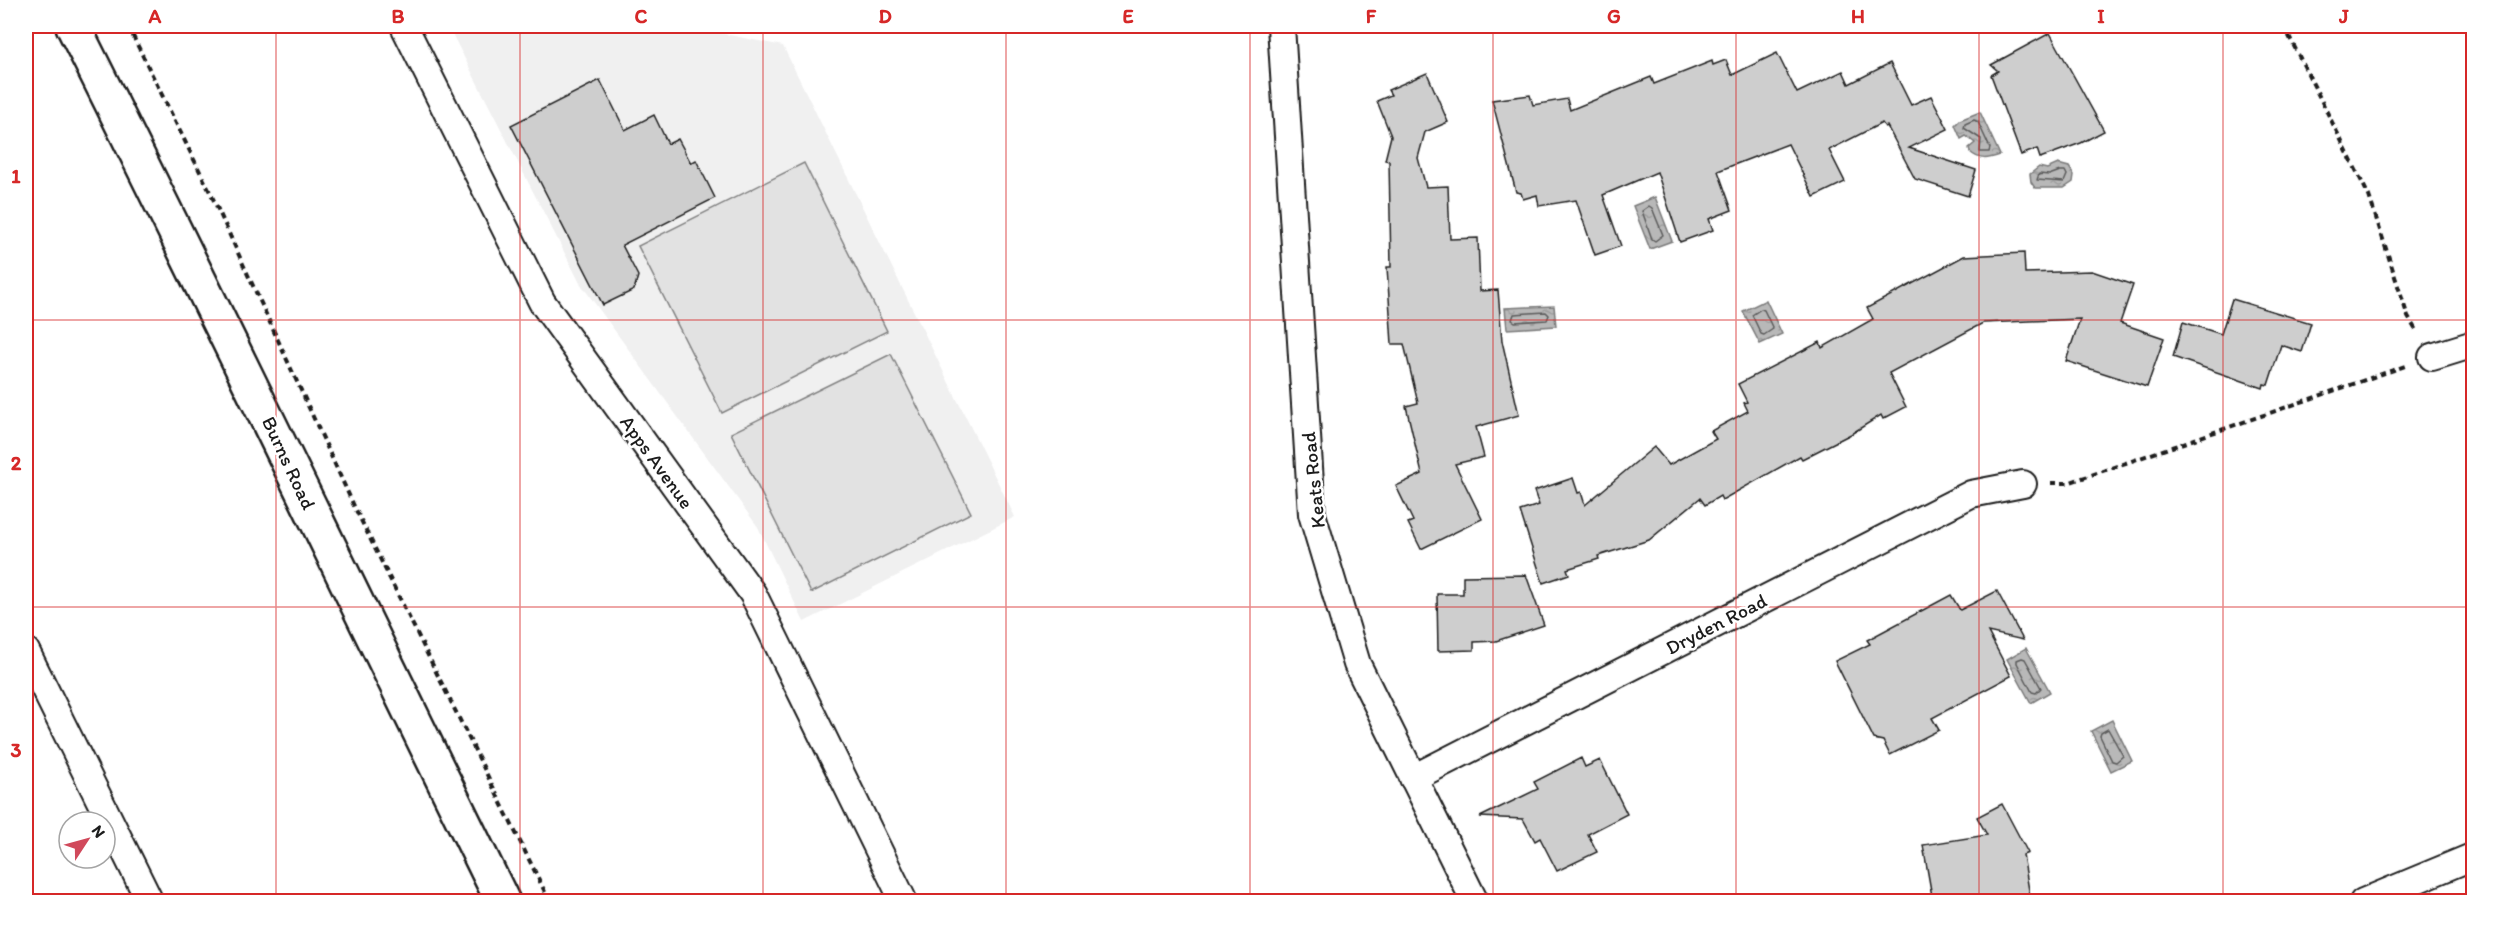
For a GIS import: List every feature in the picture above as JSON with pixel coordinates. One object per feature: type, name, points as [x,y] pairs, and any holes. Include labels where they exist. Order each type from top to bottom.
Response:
[{"type":"main road","name":"Burns Road","points":[[73,26],[256,392],[344,578],[503,902]]},
{"type":"street","name":"Apps Avenue","points":[[404,26],[542,302],[753,594],[904,902]]},
{"type":"street","name":"Keats Road","points":[[1281,26],[1312,514],[1357,664],[1475,902]]},
{"type":"street","points":[[2432,357],[2474,344]]},
{"type":"street","name":"Dryden Road","points":[[1413,777],[1971,494],[2023,484]]},
{"type":"street","points":[[26,651],[150,902]]},
{"type":"street","points":[[2363,902],[2474,856]]},
{"type":"path","points":[[128,26],[215,203],[354,506],[550,902]]},
{"type":"path","points":[[2023,484],[2068,483],[2432,357],[2408,317],[2368,195],[2284,26]]},
{"type":"shaded area","points":[[448,26],[685,26],[783,46],[1015,517],[804,622],[758,527],[580,283]]},
{"type":"shaded area","points":[[804,163],[887,331],[722,413],[638,246]]},
{"type":"shaded area","points":[[891,354],[971,513],[811,593],[731,433]]},
{"type":"water","points":[[1980,112],[2000,155],[1988,158],[1977,157],[1970,152],[1969,148],[1975,143],[1966,136],[1961,139],[1955,125],[1960,120]]},
{"type":"water","points":[[2058,164],[2069,167],[2074,175],[2073,182],[2064,188],[2035,188],[2030,174],[2039,167],[2047,169]]},
{"type":"water","points":[[1655,197],[1672,241],[1650,249],[1633,206]]},
{"type":"water","points":[[1766,300],[1782,334],[1760,344],[1743,311]]},
{"type":"water","points":[[1554,306],[1556,326],[1507,329],[1505,308]]},
{"type":"water","points":[[2026,648],[2050,692],[2031,703],[2007,659]]},
{"type":"water","points":[[2112,720],[2132,761],[2111,771],[2091,731]]},
{"type":"building","points":[[2050,33],[2104,131],[2081,143],[2040,158],[2037,149],[2021,155],[1991,75],[1998,71],[1991,65]]},
{"type":"building","points":[[1777,53],[1797,93],[1843,71],[1849,84],[1890,63],[1911,105],[1931,96],[1948,129],[1909,148],[1976,170],[1968,196],[1915,179],[1887,126],[1885,127],[1882,123],[1829,150],[1845,182],[1814,197],[1788,144],[1718,171],[1732,210],[1709,219],[1713,230],[1680,242],[1657,172],[1603,195],[1621,246],[1595,255],[1576,200],[1539,206],[1537,195],[1523,199],[1521,193],[1516,192],[1492,100],[1530,95],[1533,105],[1567,99],[1570,110],[1651,77],[1654,84],[1712,61],[1713,65],[1726,60],[1732,75]]},
{"type":"building","points":[[1427,73],[1448,122],[1425,132],[1418,158],[1426,187],[1448,186],[1450,239],[1478,238],[1480,291],[1498,290],[1502,341],[1519,415],[1476,427],[1484,457],[1455,464],[1482,519],[1421,549],[1408,523],[1413,521],[1396,486],[1422,474],[1406,406],[1418,403],[1404,344],[1392,344],[1387,267],[1391,267],[1389,161],[1385,160],[1391,136],[1377,101],[1391,95],[1388,90]]},
{"type":"building","points":[[600,80],[625,130],[654,115],[668,144],[678,139],[691,163],[696,160],[715,198],[622,245],[638,276],[634,290],[603,305],[511,125]]},
{"type":"building","points":[[2024,253],[2025,273],[2092,271],[2133,285],[2120,323],[2164,338],[2147,387],[2066,361],[2080,319],[1983,323],[1889,373],[1906,407],[1883,419],[1881,415],[1851,434],[1802,459],[1800,456],[1722,500],[1720,496],[1705,505],[1700,498],[1649,540],[1598,556],[1599,559],[1567,569],[1569,574],[1543,583],[1520,511],[1539,505],[1534,491],[1573,478],[1585,505],[1654,447],[1669,465],[1716,439],[1711,431],[1748,411],[1744,403],[1747,402],[1738,384],[1820,342],[1822,348],[1873,319],[1867,308],[1964,256]]},
{"type":"building","points":[[2232,299],[2311,323],[2302,352],[2281,345],[2268,385],[2264,384],[2263,388],[2173,357],[2183,322],[2221,334]]},
{"type":"building","points":[[1526,575],[1544,625],[1496,641],[1474,642],[1474,650],[1438,651],[1437,594],[1463,594],[1463,576]]},
{"type":"building","points":[[1997,591],[2023,640],[1988,632],[2011,676],[1932,718],[1939,730],[1890,755],[1883,741],[1874,739],[1835,661],[1870,644],[1867,640],[1951,595],[1960,610]]},
{"type":"building","points":[[1581,758],[1585,767],[1600,760],[1627,814],[1588,834],[1597,852],[1557,871],[1540,838],[1535,841],[1523,819],[1480,817],[1538,789],[1534,782]]},
{"type":"building","points":[[2002,804],[2028,853],[2023,855],[2031,902],[1933,902],[1923,845],[1987,835],[1977,817]]}]
